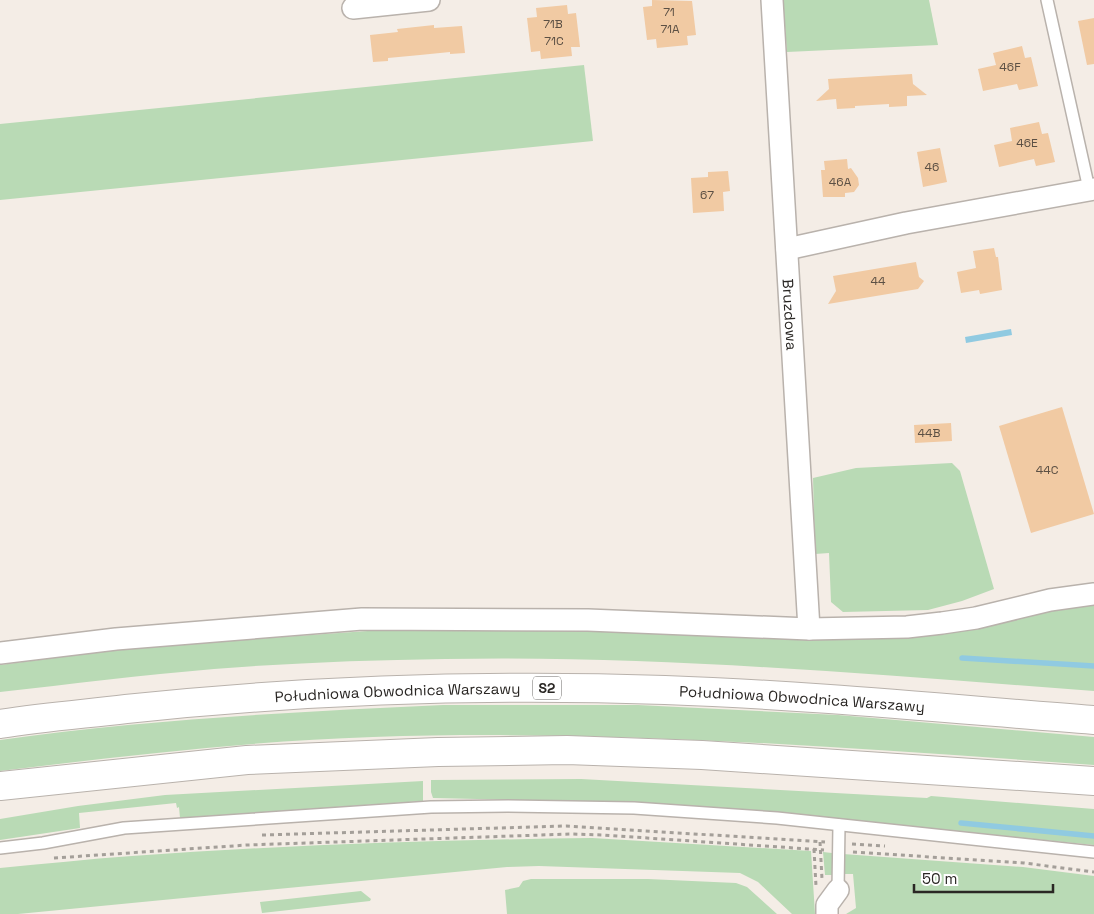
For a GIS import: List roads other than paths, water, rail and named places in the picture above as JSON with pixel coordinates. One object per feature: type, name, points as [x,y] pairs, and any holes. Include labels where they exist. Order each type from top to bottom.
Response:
[{"type":"highway","name":"Południowa Obwodnica Warszawy","points":[[0,724],[218,699],[394,690],[516,687],[667,690],[779,696],[1094,720]]},
{"type":"highway","points":[[0,786],[247,760],[438,752],[567,750],[702,755],[1094,781]]},
{"type":"street","points":[[353,8],[429,0]]},
{"type":"street","name":"Bruzdowa","points":[[772,0],[809,629]]},
{"type":"street","points":[[787,249],[906,223],[1092,189]]},
{"type":"street","points":[[0,652],[116,639],[362,619],[588,620],[809,629],[907,627],[942,624],[976,618],[1050,600],[1094,594]]},
{"type":"street","points":[[828,914],[827,905],[838,890]]},
{"type":"lane","points":[[1046,0],[1092,189]]},
{"type":"lane","points":[[0,848],[43,843],[124,828],[431,807],[508,806],[634,808],[777,818],[1094,852]]},
{"type":"lane","points":[[838,890],[839,825]]},
{"type":"water","points":[[1011,329],[1012,335],[966,343],[965,337]]},
{"type":"waterway","points":[[962,658],[1094,666]]},
{"type":"waterway","points":[[961,823],[1094,836]]}]
